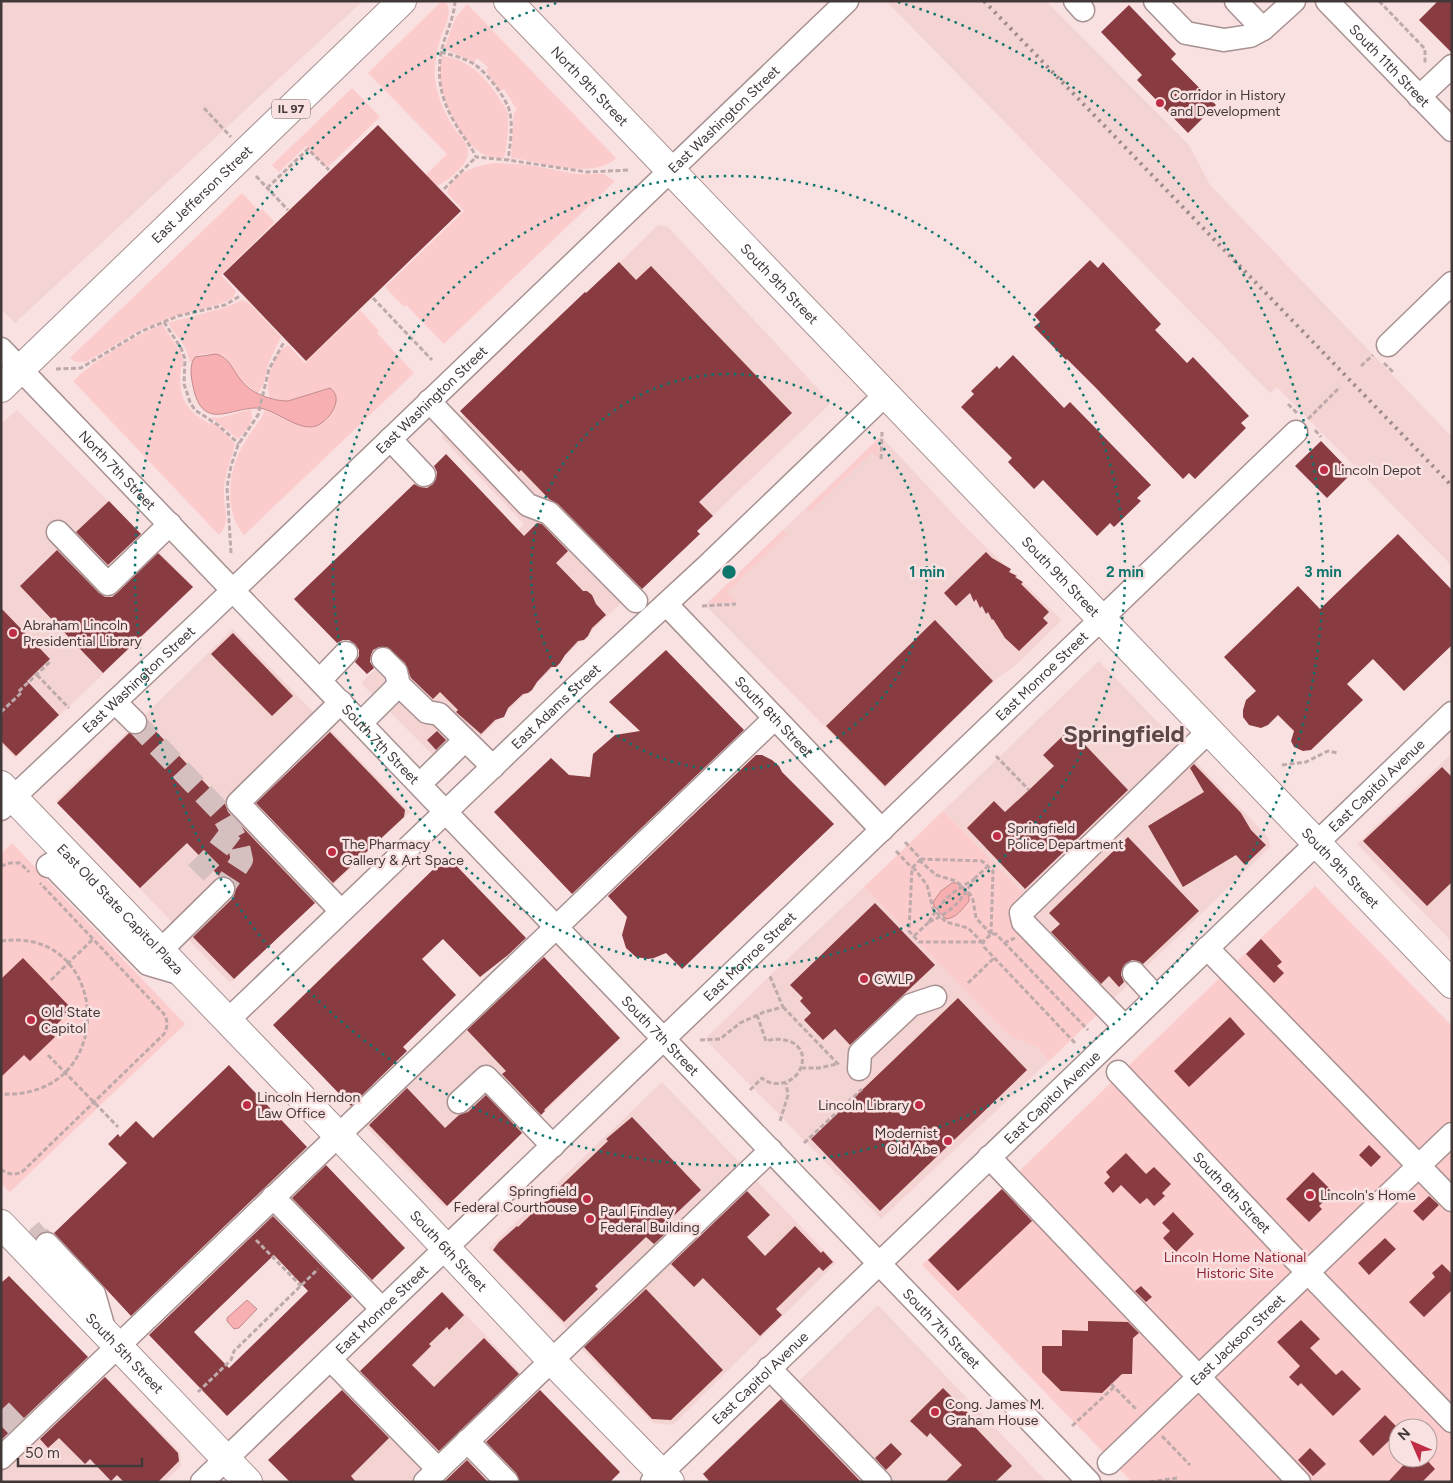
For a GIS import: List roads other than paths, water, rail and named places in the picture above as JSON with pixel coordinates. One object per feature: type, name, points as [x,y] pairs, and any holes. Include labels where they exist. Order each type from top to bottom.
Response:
[{"type":"main road","name":"East Jefferson Street","points":[[1,388],[402,1]]},
{"type":"main road","name":"North 9th Street","points":[[508,1],[670,169]]},
{"type":"main road","name":"South 9th Street","points":[[670,169],[1452,984]]},
{"type":"main road","name":"East Old State Capitol Plaza","points":[[5,797],[228,1020]]},
{"type":"main road","name":"South 6th Street","points":[[228,1020],[446,1248],[661,1479]]},
{"type":"main road","name":"South 5th Street","points":[[4,1232],[112,1339],[248,1482]]},
{"type":"street","name":"East Washington Street","points":[[5,797],[115,702],[846,1]]},
{"type":"street","points":[[1155,1],[1186,34],[1224,40],[1250,36],[1263,29],[1294,1]]},
{"type":"street","points":[[1236,1],[1263,29]]},
{"type":"street","name":"South 11th Street","points":[[1327,1],[1452,130]]},
{"type":"street","points":[[1419,97],[1452,66]]},
{"type":"street","points":[[1381,349],[1452,283]]},
{"type":"street","name":"North 7th Street","points":[[1,349],[233,590]]},
{"type":"street","name":"East Adams Street","points":[[228,1020],[886,394]]},
{"type":"street","points":[[429,402],[528,505],[549,512],[636,601]]},
{"type":"street","name":"East Monroe Street","points":[[202,1482],[1301,426]]},
{"type":"street","points":[[390,440],[424,475]]},
{"type":"street","points":[[58,532],[108,584],[170,524]]},
{"type":"street","name":"South 7th Street","points":[[233,590],[1088,1481]]},
{"type":"street","name":"South 8th Street","points":[[666,604],[882,830]]},
{"type":"street","points":[[341,911],[238,802],[329,689],[350,656]]},
{"type":"street","points":[[383,659],[396,672],[399,685],[427,712],[440,714],[493,767]]},
{"type":"street","points":[[361,723],[399,685]]},
{"type":"street","points":[[115,702],[136,722]]},
{"type":"street","name":"East Capitol Avenue","points":[[661,1479],[769,1368],[1452,713]]},
{"type":"street","points":[[1,1458],[112,1339],[249,1221],[775,718]]},
{"type":"street","points":[[1125,1027],[1023,922],[1021,914],[1209,731]]},
{"type":"street","points":[[420,784],[465,740]]},
{"type":"street","points":[[39,873],[50,864],[148,964],[182,974]]},
{"type":"street","points":[[160,950],[223,889]]},
{"type":"street","points":[[1207,948],[1452,1200]]},
{"type":"street","points":[[1129,978],[1152,1001]]},
{"type":"street","points":[[850,1072],[860,1053],[911,1005],[935,997]]},
{"type":"street","name":"South 8th Street","points":[[1118,1072],[1307,1272],[1452,1421]]},
{"type":"street","points":[[459,1102],[486,1077],[553,1146]]},
{"type":"street","name":"East Jackson Street","points":[[1108,1463],[1452,1134]]},
{"type":"street","points":[[330,1359],[432,1475],[771,1150]]},
{"type":"street","points":[[989,1157],[1299,1482]]},
{"type":"street","points":[[274,1197],[382,1310]]},
{"type":"street","points":[[47,1244],[94,1294],[112,1339]]},
{"type":"street","points":[[769,1368],[880,1482]]},
{"type":"street","points":[[467,1441],[507,1482]]},
{"type":"tunnel","points":[[135,722],[220,811],[238,842],[242,860],[223,889]]},
{"type":"tunnel","points":[[196,873],[213,856],[232,831]]},
{"type":"tunnel","points":[[46,1230],[39,1236],[47,1244]]},
{"type":"tunnel","points":[[1,1410],[25,1435]]},
{"type":"railway","points":[[984,1],[1452,486]]},
{"type":"place","name":"Corridor in History and Development","points":[[1160,103]]},
{"type":"place","name":"Lincoln Depot","points":[[1324,470]]},
{"type":"place","name":"Abraham Lincoln Presidential Library","points":[[13,633]]},
{"type":"place","name":"Springfield Police Department","points":[[997,836]]},
{"type":"place","name":"The Pharmacy Gallery & Art Space","points":[[332,852]]},
{"type":"place","name":"CWLP","points":[[864,979]]},
{"type":"place","name":"Old State Capitol","points":[[31,1020]]},
{"type":"place","name":"Lincoln Herndon Law Office","points":[[247,1105]]},
{"type":"place","name":"Lincoln Library","points":[[919,1105]]},
{"type":"place","name":"Modernist Old Abe","points":[[948,1141]]},
{"type":"place","name":"Lincoln's Home","points":[[1310,1195]]},
{"type":"place","name":"Springfield Federal Courthouse","points":[[587,1199]]},
{"type":"place","name":"Paul Findley Federal Building","points":[[590,1219]]},
{"type":"place","name":"Cong. James M. Graham House","points":[[935,1412]]},
{"type":"district","name":"Springfield","points":[[1124,734]]},
{"type":"park label","name":"Lincoln Home National Historic Site","points":[[1235,1266]]}]
